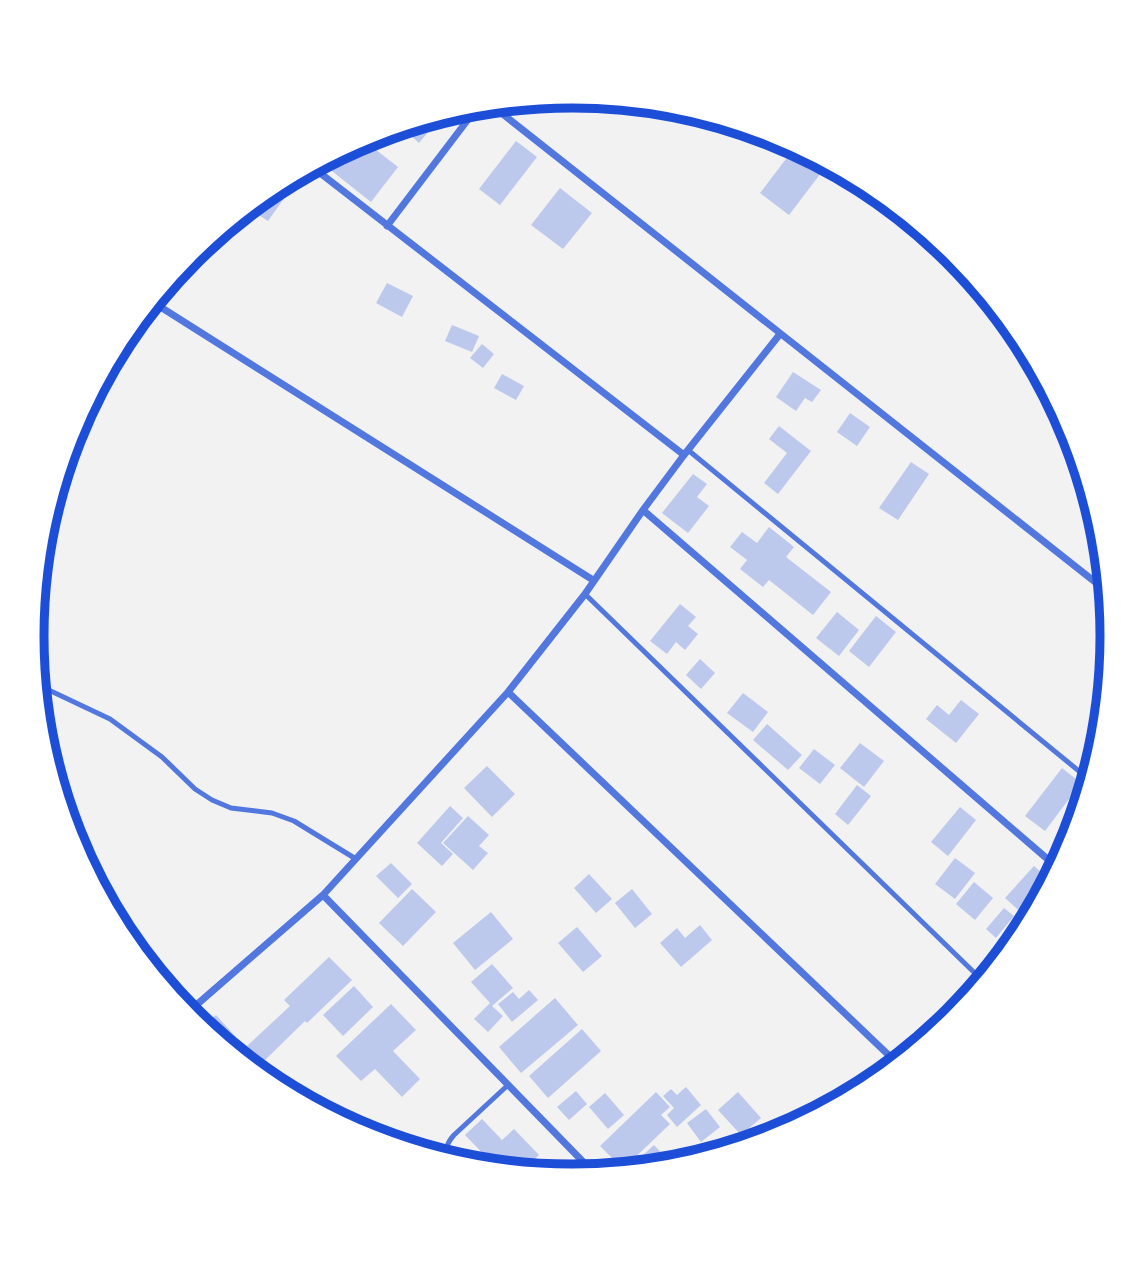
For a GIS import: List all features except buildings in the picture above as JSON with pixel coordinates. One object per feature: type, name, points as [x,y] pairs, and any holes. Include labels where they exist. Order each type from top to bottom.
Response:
[{"type":"street","points":[[501,112],[1099,585]]},
{"type":"street","points":[[387,226],[469,118]]},
{"type":"street","points":[[319,173],[686,452]]},
{"type":"street","points":[[160,307],[593,580]]},
{"type":"street","points":[[195,1006],[323,895],[508,692],[584,594],[686,452],[780,334]]},
{"type":"street","points":[[643,510],[1051,862]]},
{"type":"street","points":[[508,692],[891,1057],[886,1062]]},
{"type":"street","points":[[323,895],[586,1165]]},
{"type":"lane","points":[[686,452],[1083,774]]},
{"type":"lane","points":[[584,594],[978,975]]},
{"type":"lane","points":[[47,689],[110,719],[162,757],[195,789],[212,800],[231,808],[272,813],[295,821],[356,859]]},
{"type":"lane","points":[[446,1149],[447,1143],[454,1135],[508,1085]]}]
